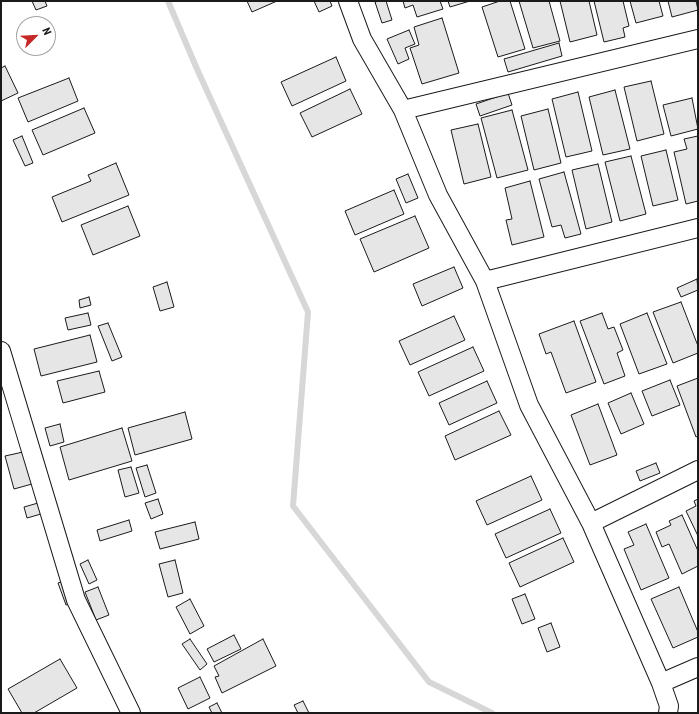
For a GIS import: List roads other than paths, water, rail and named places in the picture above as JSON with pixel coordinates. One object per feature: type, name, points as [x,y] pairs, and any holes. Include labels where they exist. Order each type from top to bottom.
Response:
[{"type":"street","points":[[348,1],[362,39],[402,110],[438,195],[486,281],[529,405],[591,523],[661,683],[669,706],[668,713]]},
{"type":"street","points":[[402,110],[698,39]]},
{"type":"street","points":[[486,281],[698,228]]},
{"type":"street","points":[[1,351],[76,600],[131,713]]},
{"type":"street","points":[[591,523],[698,470]]},
{"type":"street","points":[[661,683],[698,667]]},
{"type":"waterway","points":[[168,1],[197,69],[308,312],[293,506],[429,682],[492,713]]}]
